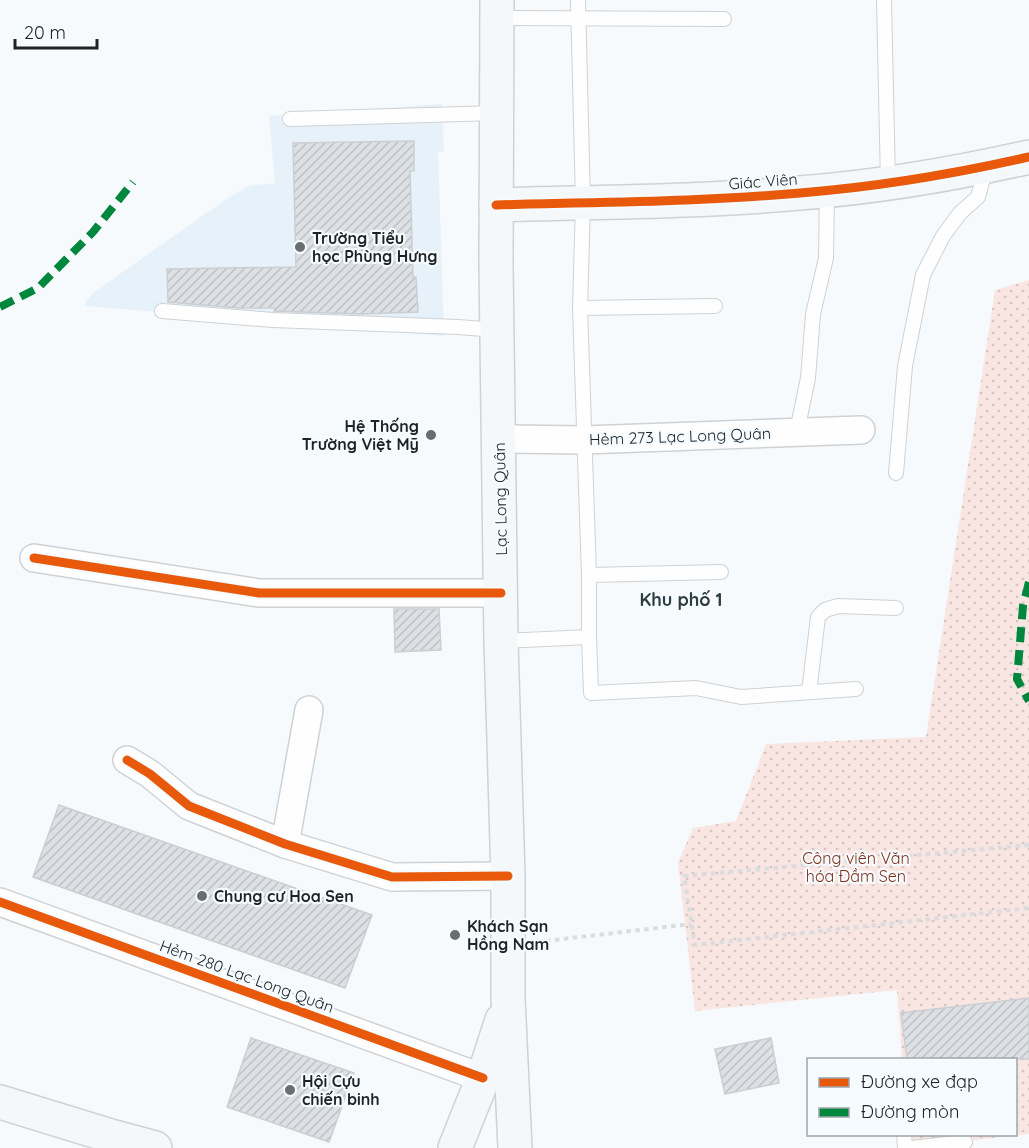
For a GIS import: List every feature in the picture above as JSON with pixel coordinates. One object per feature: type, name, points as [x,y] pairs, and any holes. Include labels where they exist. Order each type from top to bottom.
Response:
[{"type":"main road","name":"Lạc Long Quân","points":[[497,9],[497,330],[501,641],[508,876],[508,998]]},
{"type":"main road","name":"Giác Viên","points":[[496,205],[740,198],[827,191],[986,167],[1029,157]]},
{"type":"main road","points":[[456,1148],[483,1078],[508,998]]},
{"type":"main road","points":[[508,998],[515,1148]]},
{"type":"main road","points":[[0,1102],[112,1143],[155,1148]]},
{"type":"main road","points":[[429,1148],[469,1113]]},
{"type":"street","name":"Hẻm 273 Lạc Long Quân","points":[[499,439],[584,440],[861,430]]},
{"type":"street","points":[[34,558],[260,593],[501,593]]},
{"type":"street","points":[[285,844],[309,710]]},
{"type":"street","points":[[127,760],[150,774],[189,806],[285,844],[392,877],[508,876]]},
{"type":"street","name":"Hẻm 280 Lạc Long Quân","points":[[0,902],[483,1078]]},
{"type":"lane","points":[[578,0],[583,203],[580,308],[591,693],[696,688],[741,697],[856,689]]},
{"type":"lane","points":[[884,0],[888,183]]},
{"type":"lane","points":[[497,9],[578,18],[724,19]]},
{"type":"lane","points":[[290,119],[496,113]]},
{"type":"lane","points":[[896,473],[905,366],[923,275],[943,236],[960,213],[978,197],[986,167]]},
{"type":"lane","points":[[797,431],[808,378],[813,314],[826,258],[827,191]]},
{"type":"lane","points":[[580,308],[716,306]]},
{"type":"lane","points":[[162,311],[273,320],[497,330]]},
{"type":"lane","points":[[589,575],[721,572]]},
{"type":"lane","points":[[809,692],[818,617],[825,610],[838,606],[896,608]]},
{"type":"lane","points":[[501,641],[589,637]]},
{"type":"lane","points":[[912,1148],[965,1142]]},
{"type":"path","points":[[1029,845],[684,876],[695,945],[1029,908]]},
{"type":"path","points":[[508,945],[691,924]]},
{"type":"shaded area","name":"Trường Tiểu học Phùng Hưng","points":[[442,104],[444,151],[438,152],[444,336],[85,306],[93,293],[225,200],[248,186],[275,183],[269,116]]},
{"type":"green space","name":"Công viên Văn hóa Đầm Sen","points":[[1029,280],[1029,1134],[1017,1135],[1017,1058],[902,1058],[897,990],[695,1011],[678,863],[693,828],[736,821],[766,744],[926,737],[995,290]]},
{"type":"green space","name":"Công viên Văn hóa Đầm Sen","points":[[907,1136],[1010,1136],[908,1147]]},
{"type":"building","points":[[414,141],[414,171],[410,171],[413,277],[416,277],[418,312],[360,314],[274,311],[274,308],[239,308],[168,302],[167,269],[296,267],[293,143]]},
{"type":"building","points":[[394,609],[439,609],[441,650],[395,652]]},
{"type":"building","name":"Chung cư Hoa Sen","points":[[59,805],[372,915],[345,988],[33,877]]},
{"type":"building","points":[[1029,998],[1029,1059],[907,1058],[901,1013]]},
{"type":"building","name":"Hội Cựu chiến binh","points":[[251,1038],[354,1073],[329,1142],[227,1107]]},
{"type":"building","points":[[771,1038],[779,1083],[725,1094],[715,1049]]},
{"type":"marked path","points":[[0,307],[38,288],[93,232],[133,182]]},
{"type":"marked path","points":[[1029,582],[1023,606],[1017,679],[1029,701]]},
{"type":"cycle path","points":[[496,205],[686,200],[829,190],[915,179],[1029,157]]},
{"type":"cycle path","points":[[34,558],[259,593],[501,593]]},
{"type":"cycle path","points":[[127,760],[150,774],[189,806],[285,844],[392,877],[508,876]]},
{"type":"cycle path","points":[[0,902],[483,1078]]},
{"type":"place","name":"Trường Tiểu học Phùng Hưng","points":[[300,247]]},
{"type":"place","name":"Hệ Thống Trường Việt Mỹ","points":[[431,435]]},
{"type":"place","name":"Chung cư Hoa Sen","points":[[202,896]]},
{"type":"place","name":"Khách Sạn Hồng Nam","points":[[455,935]]},
{"type":"place","name":"Hội Cựu chiến binh","points":[[290,1090]]},
{"type":"district","name":"Khu phố 1","points":[[681,599]]}]
